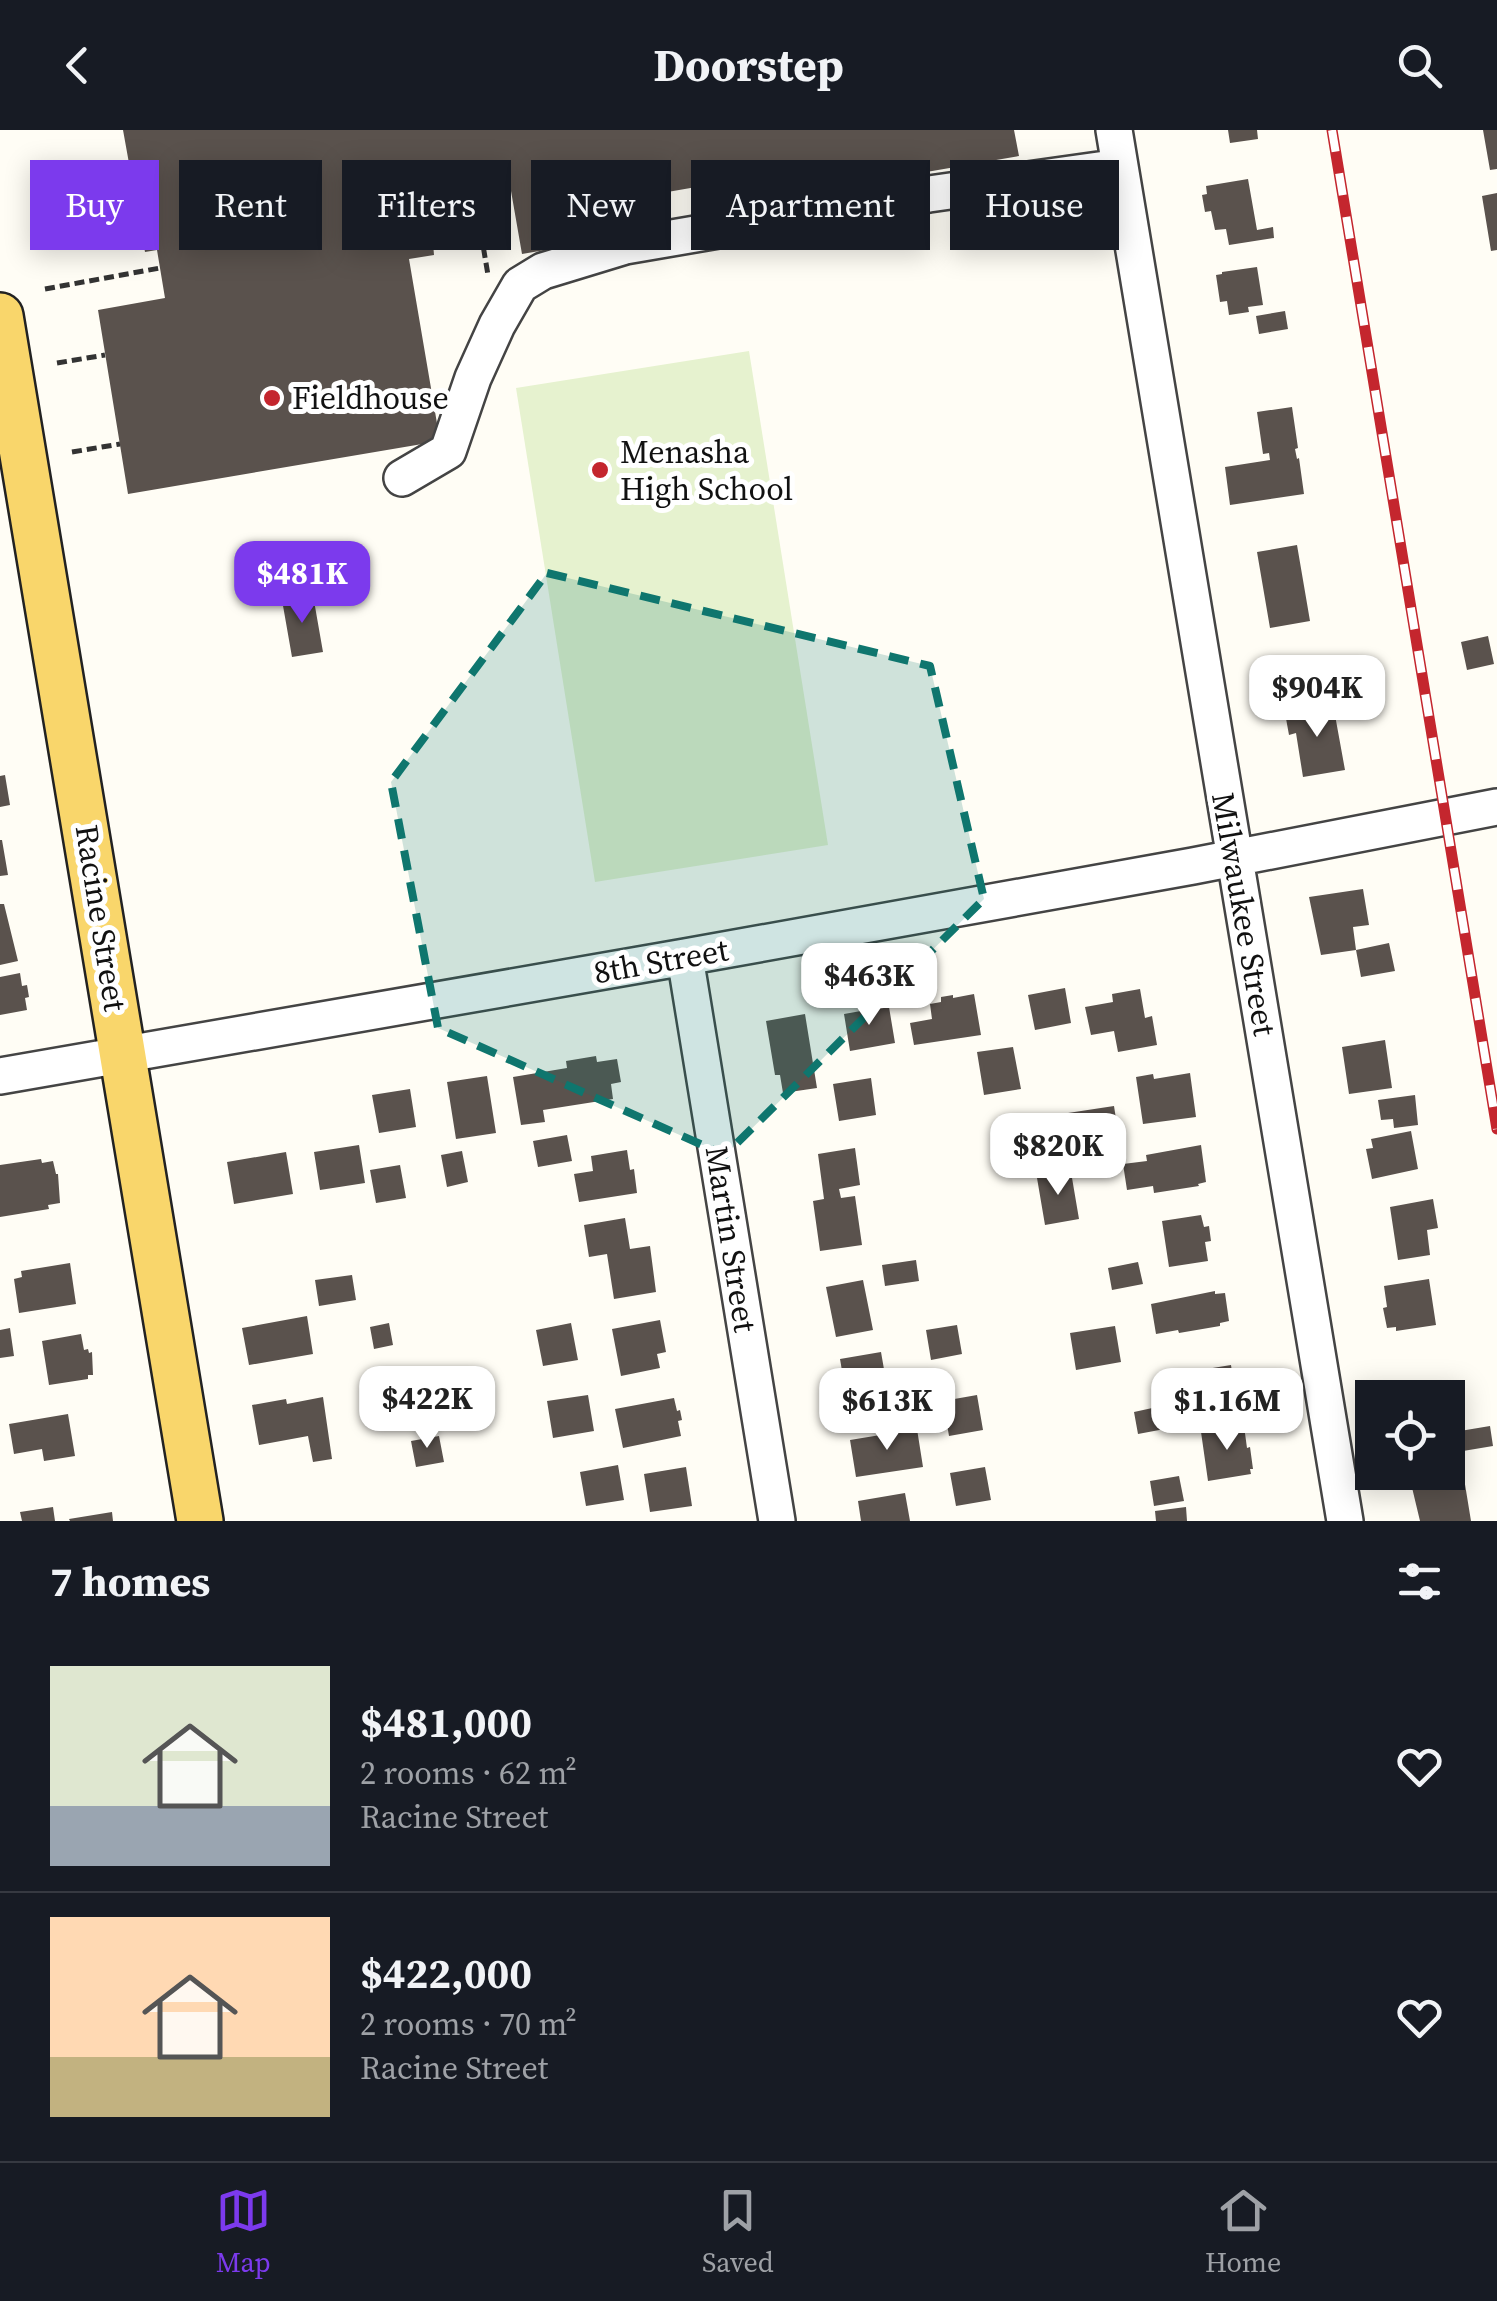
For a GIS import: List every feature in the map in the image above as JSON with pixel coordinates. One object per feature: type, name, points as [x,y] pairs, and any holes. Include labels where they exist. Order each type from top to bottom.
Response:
[{"type":"main road","name":"Racine Street","points":[[0,316],[200,1521]]},
{"type":"street","name":"Milwaukee Street","points":[[1114,130],[1345,1521]]},
{"type":"street","points":[[402,478],[448,451],[472,378],[497,325],[520,284],[543,272],[639,244],[929,194],[1120,167]]},
{"type":"street","name":"8th Street","points":[[0,1076],[685,957],[1497,807]]},
{"type":"street","name":"Martin Street","points":[[685,957],[777,1521]]},
{"type":"path","points":[[484,250],[485,258]]},
{"type":"path","points":[[44,289],[160,268]]},
{"type":"path","points":[[58,364],[105,355]]},
{"type":"path","points":[[72,452],[120,444]]},
{"type":"highlighted area","points":[[547,573],[930,666],[984,899],[725,1155],[438,1028],[391,782]]},
{"type":"green space","points":[[749,351],[828,845],[595,882],[516,388]]},
{"type":"building","points":[[123,130],[1014,130],[1019,156],[950,160],[950,168],[930,171],[930,160],[691,160],[691,188],[671,191],[671,160],[531,160],[531,250],[545,250],[522,254],[511,191],[511,160],[342,160],[342,250],[434,250],[434,255],[409,259],[440,441],[128,494],[98,310],[165,298],[157,250],[159,160],[128,160]]},
{"type":"building","points":[[1228,130],[1257,130],[1258,139],[1230,143]]},
{"type":"building","points":[[1483,130],[1497,130],[1497,169],[1490,170]]},
{"type":"building","points":[[1248,179],[1257,230],[1273,227],[1274,238],[1229,245],[1226,229],[1215,230],[1211,211],[1205,212],[1202,195],[1207,194],[1206,186]]},
{"type":"building","points":[[1497,193],[1497,250],[1491,251],[1482,196]]},
{"type":"building","points":[[1257,267],[1263,305],[1229,315],[1227,301],[1220,302],[1216,275]]},
{"type":"building","points":[[1285,311],[1288,329],[1259,334],[1256,316]]},
{"type":"building","points":[[1292,407],[1304,494],[1230,505],[1225,467],[1270,460],[1269,453],[1263,454],[1257,412]]},
{"type":"building","points":[[1297,545],[1310,621],[1270,628],[1257,552]]},
{"type":"building","points":[[313,595],[323,652],[292,657],[282,600]]},
{"type":"building","points":[[1488,636],[1494,664],[1467,670],[1461,642]]},
{"type":"building","points":[[1329,662],[1334,697],[1298,703],[1292,668]]},
{"type":"building","points":[[1333,704],[1345,770],[1303,777],[1296,733],[1289,735],[1285,713]]},
{"type":"building","points":[[5,775],[10,805],[0,807],[0,776]]},
{"type":"building","points":[[0,840],[8,875],[0,876]]},
{"type":"building","points":[[1363,889],[1369,925],[1353,927],[1356,950],[1321,955],[1309,897]]},
{"type":"building","points":[[0,904],[4,904],[18,961],[0,965]]},
{"type":"building","points":[[1389,943],[1395,971],[1361,977],[1356,950]]},
{"type":"building","points":[[20,973],[22,986],[27,985],[27,1010],[0,1015],[0,977]]},
{"type":"building","points":[[1065,988],[1071,1023],[1035,1030],[1028,995]]},
{"type":"building","points":[[1140,989],[1145,1018],[1152,1016],[1157,1045],[1118,1052],[1114,1031],[1091,1035],[1085,1007],[1113,1002],[1112,994]]},
{"type":"building","points":[[974,994],[981,1035],[914,1045],[910,1023],[932,1019],[930,1004],[941,1002],[941,997]]},
{"type":"building","points":[[872,1003],[873,1010],[889,1007],[895,1043],[850,1051],[844,1014],[861,1011],[860,1005]]},
{"type":"building","points":[[805,1014],[817,1088],[783,1093],[780,1075],[775,1075],[766,1021]]},
{"type":"building","points":[[1385,1040],[1392,1088],[1349,1094],[1342,1047]]},
{"type":"building","points":[[1013,1047],[1021,1089],[984,1095],[977,1052]]},
{"type":"building","points":[[596,1056],[597,1062],[617,1059],[621,1082],[611,1084],[613,1099],[543,1110],[545,1122],[521,1125],[513,1077],[567,1068],[566,1061]]},
{"type":"building","points":[[1190,1073],[1196,1117],[1143,1124],[1136,1077],[1153,1074],[1154,1079]]},
{"type":"building","points":[[487,1076],[496,1133],[456,1139],[447,1082]]},
{"type":"building","points":[[871,1078],[876,1115],[839,1121],[833,1084]]},
{"type":"building","points":[[410,1089],[416,1127],[379,1133],[372,1095]]},
{"type":"building","points":[[1415,1095],[1418,1125],[1394,1128],[1393,1119],[1381,1120],[1378,1100]]},
{"type":"building","points":[[1114,1106],[1120,1145],[1074,1153],[1068,1113]]},
{"type":"building","points":[[1411,1131],[1418,1169],[1372,1179],[1366,1149],[1373,1148],[1371,1139]]},
{"type":"building","points":[[567,1135],[572,1161],[538,1167],[533,1141]]},
{"type":"building","points":[[359,1145],[365,1183],[320,1190],[314,1152]]},
{"type":"building","points":[[1201,1145],[1206,1182],[1154,1193],[1153,1186],[1127,1190],[1123,1164],[1147,1161],[1146,1155]]},
{"type":"building","points":[[855,1148],[860,1185],[839,1189],[841,1198],[855,1196],[862,1245],[820,1251],[813,1201],[824,1199],[818,1154]]},
{"type":"building","points":[[627,1150],[637,1193],[579,1202],[574,1174],[593,1171],[591,1156]]},
{"type":"building","points":[[462,1151],[468,1182],[447,1187],[441,1155]]},
{"type":"building","points":[[286,1152],[293,1194],[234,1204],[227,1162]]},
{"type":"building","points":[[41,1159],[42,1163],[53,1161],[60,1203],[48,1205],[49,1209],[0,1217],[0,1165]]},
{"type":"building","points":[[400,1165],[406,1198],[376,1203],[370,1170]]},
{"type":"building","points":[[1071,1172],[1079,1219],[1045,1225],[1037,1178]]},
{"type":"building","points":[[1433,1199],[1438,1228],[1427,1230],[1430,1255],[1398,1260],[1390,1207]]},
{"type":"building","points":[[1201,1215],[1204,1227],[1209,1226],[1211,1241],[1205,1242],[1208,1261],[1169,1267],[1162,1221]]},
{"type":"building","points":[[625,1218],[630,1249],[650,1246],[656,1292],[614,1299],[607,1254],[589,1257],[584,1225]]},
{"type":"building","points":[[916,1260],[919,1281],[885,1286],[882,1265]]},
{"type":"building","points":[[1138,1262],[1143,1284],[1112,1290],[1108,1268]]},
{"type":"building","points":[[70,1263],[76,1304],[19,1313],[14,1279],[22,1277],[21,1271]]},
{"type":"building","points":[[352,1275],[356,1300],[319,1306],[315,1280]]},
{"type":"building","points":[[1429,1279],[1436,1325],[1396,1331],[1396,1327],[1387,1328],[1384,1286]]},
{"type":"building","points":[[863,1280],[873,1330],[836,1337],[826,1287]]},
{"type":"building","points":[[1215,1291],[1225,1293],[1229,1321],[1220,1326],[1156,1334],[1151,1304]]},
{"type":"building","points":[[307,1316],[313,1354],[249,1365],[242,1328]]},
{"type":"building","points":[[660,1320],[666,1352],[657,1354],[660,1368],[621,1376],[612,1329]]},
{"type":"building","points":[[389,1323],[393,1345],[374,1349],[370,1327]]},
{"type":"building","points":[[571,1323],[578,1360],[543,1366],[536,1330]]},
{"type":"building","points":[[957,1325],[962,1354],[931,1360],[926,1330]]},
{"type":"building","points":[[1115,1326],[1121,1362],[1076,1370],[1070,1333]]},
{"type":"building","points":[[10,1328],[14,1356],[0,1358],[0,1330]]},
{"type":"building","points":[[81,1334],[84,1350],[92,1352],[93,1375],[49,1385],[42,1341]]},
{"type":"building","points":[[881,1352],[889,1398],[848,1406],[840,1359]]},
{"type":"building","points":[[1231,1365],[1237,1406],[1195,1414],[1193,1399],[1176,1401],[1173,1381],[1190,1379],[1188,1372]]},
{"type":"building","points":[[588,1395],[594,1431],[553,1438],[547,1401]]},
{"type":"building","points":[[977,1395],[983,1430],[949,1436],[943,1401]]},
{"type":"building","points":[[323,1397],[332,1459],[313,1462],[308,1436],[259,1445],[252,1405]]},
{"type":"building","points":[[674,1398],[682,1420],[678,1421],[681,1436],[623,1448],[615,1409]]},
{"type":"building","points":[[1166,1405],[1170,1428],[1138,1434],[1134,1412]]},
{"type":"building","points":[[68,1414],[75,1456],[44,1461],[42,1449],[14,1454],[9,1424]]},
{"type":"building","points":[[1244,1426],[1251,1474],[1208,1481],[1201,1432]]},
{"type":"building","points":[[1490,1426],[1493,1446],[1465,1451],[1465,1430]]},
{"type":"building","points":[[917,1429],[923,1467],[856,1477],[850,1440]]},
{"type":"building","points":[[439,1436],[444,1462],[416,1467],[411,1441]]},
{"type":"building","points":[[618,1465],[624,1500],[586,1506],[580,1472]]},
{"type":"building","points":[[686,1467],[692,1506],[650,1512],[644,1474]]},
{"type":"building","points":[[985,1467],[991,1500],[956,1506],[950,1473]]},
{"type":"building","points":[[1179,1476],[1184,1501],[1154,1506],[1150,1481]]},
{"type":"building","points":[[1465,1484],[1471,1521],[1420,1521],[1413,1490],[1465,1490]]},
{"type":"building","points":[[905,1493],[910,1521],[861,1521],[858,1501]]},
{"type":"building","points":[[53,1507],[55,1521],[22,1521],[20,1512]]},
{"type":"building","points":[[1186,1507],[1187,1521],[1156,1521],[1155,1511]]},
{"type":"building","points":[[112,1512],[113,1521],[69,1519]]},
{"type":"railway","points":[[1332,130],[1497,1129]]},
{"type":"place","name":"Fieldhouse","points":[[272,398]]},
{"type":"place","name":"Menasha High School","points":[[600,470]]}]
